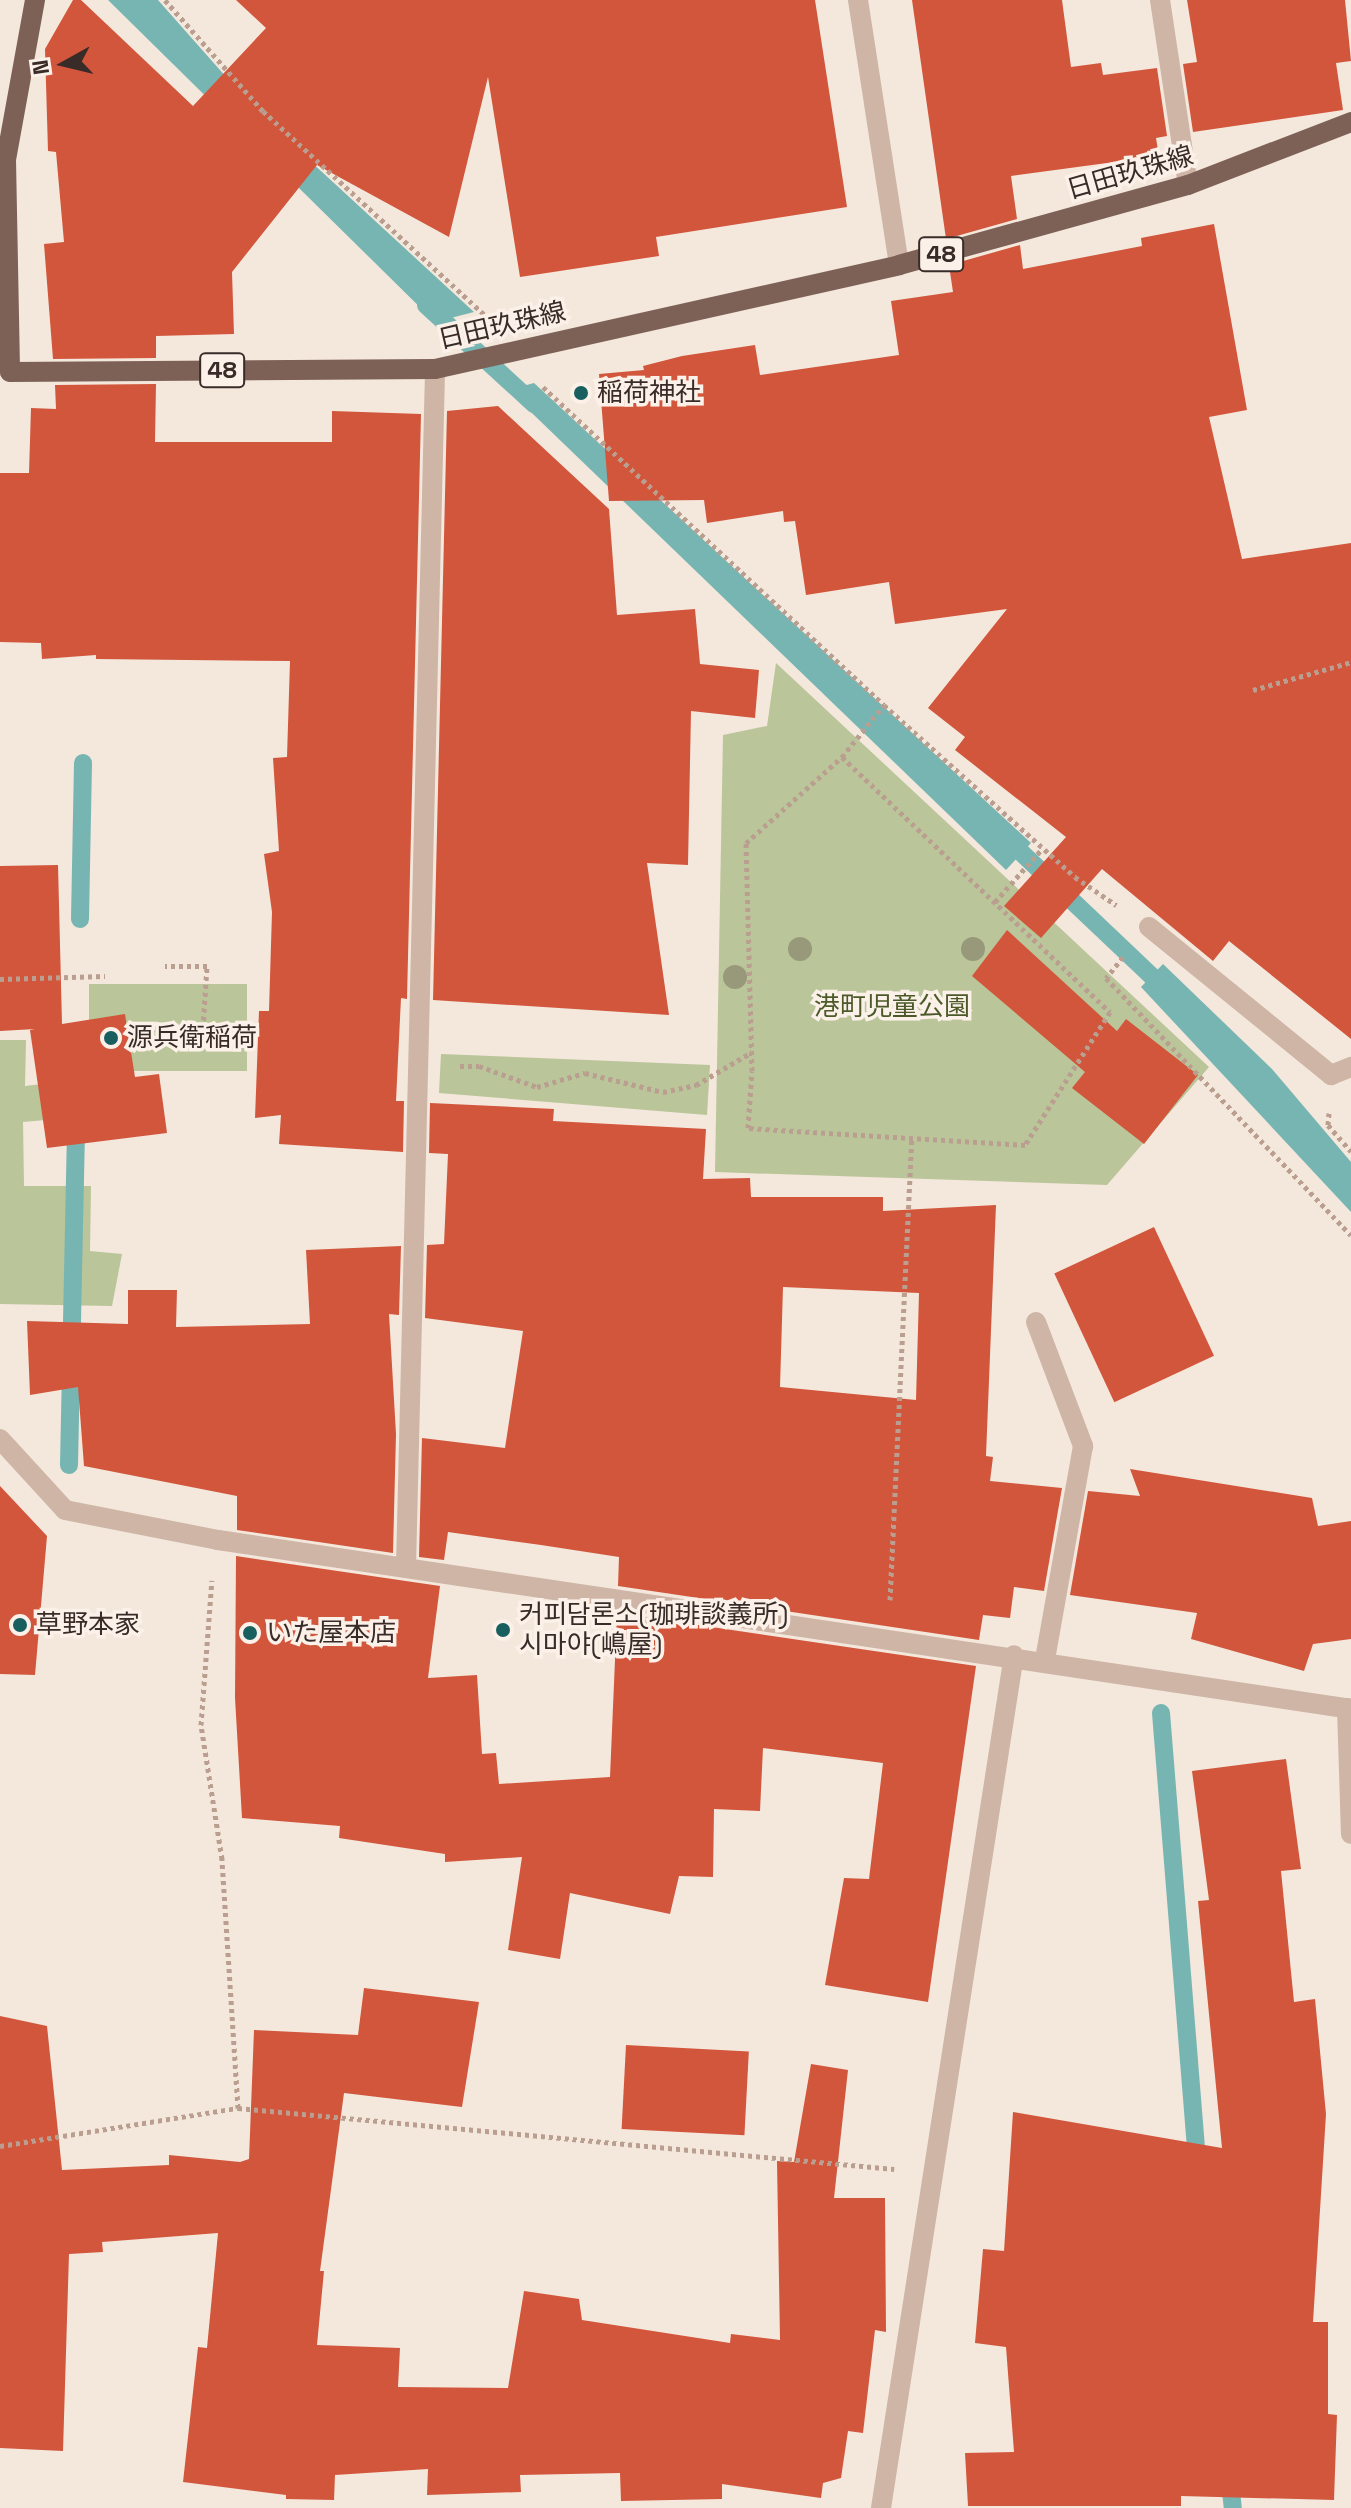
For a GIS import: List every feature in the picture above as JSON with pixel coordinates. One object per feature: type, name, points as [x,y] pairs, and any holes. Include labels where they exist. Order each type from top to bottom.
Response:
[{"type":"main road","name":"日田玖珠線","points":[[35,0],[6,160],[5,372],[435,369],[899,265],[1188,185],[1351,122]]},
{"type":"street","points":[[858,0],[899,265]]},
{"type":"street","points":[[1160,0],[1188,185]]},
{"type":"street","points":[[406,1567],[435,369]]},
{"type":"street","points":[[1149,927],[1331,1075],[1351,1067]]},
{"type":"street","points":[[1036,1322],[1083,1446],[1045,1660]]},
{"type":"street","points":[[0,1439],[65,1510],[218,1540],[1014,1655],[1349,1709],[1351,1834]]},
{"type":"street","points":[[881,2508],[1014,1655]]},
{"type":"path","points":[[165,0],[263,111],[521,348],[535,379],[884,705],[1075,877],[1149,927]]},
{"type":"path","points":[[1253,690],[1351,662]]},
{"type":"path","points":[[842,757],[1110,1012],[1025,1145],[748,1128],[752,1052],[746,843],[842,757],[884,705]]},
{"type":"path","points":[[995,902],[1043,848]]},
{"type":"path","points":[[145,1029],[203,1028],[207,966],[165,966]]},
{"type":"path","points":[[0,979],[105,976]]},
{"type":"path","points":[[1106,978],[1351,1235]]},
{"type":"path","points":[[418,1074],[479,1066],[537,1087],[585,1073],[663,1092],[696,1085],[752,1052]]},
{"type":"path","points":[[888,1637],[912,1139]]},
{"type":"path","points":[[218,1540],[204,1629],[201,1725],[222,1859],[238,2108]]},
{"type":"path","points":[[0,2146],[238,2108],[933,2173]]},
{"type":"green space","name":"港町児童公園","points":[[776,663],[1209,1067],[1107,1185],[715,1172],[723,735],[767,726]]},
{"type":"green space","points":[[89,984],[247,984],[247,1071],[89,1071]]},
{"type":"green space","points":[[0,1040],[26,1040],[25,1086],[94,1078],[90,1116],[23,1122],[24,1186],[91,1186],[90,1251],[122,1254],[112,1306],[0,1304]]},
{"type":"green space","points":[[441,1054],[710,1065],[707,1115],[439,1093]]},
{"type":"water","points":[[108,0],[158,0],[258,113],[474,312],[435,322]]},
{"type":"water","points":[[534,383],[1031,843],[1006,870],[508,390]]},
{"type":"water","points":[[1163,964],[1272,1069],[1351,1162],[1351,1212],[1141,987]]},
{"type":"building","points":[[73,0],[81,0],[193,106],[266,28],[236,0],[815,0],[847,207],[656,237],[659,256],[520,277],[488,77],[449,237],[317,165],[232,272],[234,334],[156,336],[156,358],[53,359],[44,244],[64,242],[56,152],[48,151],[45,49]]},
{"type":"building","points":[[912,0],[1062,0],[1071,67],[1101,63],[1103,75],[1157,68],[1167,136],[1156,138],[1159,156],[1011,176],[1017,219],[946,239]]},
{"type":"building","points":[[1187,0],[1345,0],[1351,61],[1336,63],[1343,110],[1193,132],[1183,64],[1197,62]]},
{"type":"building","points":[[1214,224],[1247,410],[1209,417],[1242,559],[1351,543],[1351,1039],[1229,941],[1213,961],[1102,869],[1041,938],[1004,906],[1066,837],[955,750],[965,737],[928,708],[1007,609],[895,624],[889,582],[806,595],[795,521],[784,522],[783,511],[707,523],[704,500],[609,501],[599,374],[644,370],[643,366],[682,356],[755,345],[760,375],[899,355],[891,301],[953,292],[949,265],[1020,245],[1023,269],[1142,246],[1141,238]]},
{"type":"building","points":[[156,384],[155,442],[332,442],[332,411],[421,414],[407,999],[401,998],[396,1101],[404,1101],[403,1152],[279,1144],[281,1115],[255,1118],[259,1011],[269,1011],[272,912],[264,854],[279,851],[273,758],[287,757],[290,661],[96,659],[96,655],[42,659],[41,643],[0,642],[0,473],[29,473],[31,408],[56,409],[55,385]]},
{"type":"building","points":[[498,406],[609,509],[617,615],[695,609],[700,664],[759,670],[755,718],[691,711],[688,865],[647,863],[669,1015],[433,1000],[447,411]]},
{"type":"building","points":[[58,865],[62,1024],[125,1014],[135,1077],[159,1074],[167,1133],[47,1148],[30,1030],[35,1029],[0,1031],[0,866]]},
{"type":"building","points":[[1007,930],[1117,1031],[1126,1019],[1198,1075],[1144,1144],[1072,1088],[1085,1072],[972,976]]},
{"type":"building","points":[[430,1103],[554,1109],[553,1121],[706,1129],[703,1179],[750,1178],[751,1197],[883,1197],[883,1211],[996,1205],[986,1456],[993,1457],[990,1481],[1062,1488],[1044,1591],[1014,1587],[1010,1618],[983,1615],[979,1640],[618,1586],[619,1557],[541,1545],[448,1532],[444,1560],[419,1557],[422,1438],[505,1448],[523,1331],[425,1318],[427,1245],[444,1244],[448,1154],[429,1153]],"holes":[[[783,1287],[919,1293],[916,1400],[780,1387]]]},
{"type":"building","points":[[1154,1227],[1214,1356],[1114,1402],[1054,1273]]},
{"type":"building","points":[[401,1246],[399,1315],[389,1314],[396,1434],[393,1553],[237,1530],[237,1496],[84,1466],[78,1387],[30,1395],[27,1321],[128,1324],[128,1290],[177,1290],[176,1327],[310,1324],[306,1250]]},
{"type":"building","points":[[1130,1469],[1312,1498],[1318,1526],[1351,1521],[1351,1639],[1313,1644],[1304,1671],[1191,1639],[1197,1613],[1070,1595],[1088,1491],[1140,1496]]},
{"type":"building","name":"草野本家","points":[[0,1486],[47,1536],[35,1675],[0,1674]]},
{"type":"building","points":[[236,1556],[440,1586],[428,1678],[477,1675],[482,1754],[496,1753],[499,1784],[610,1777],[617,1613],[976,1666],[928,2002],[825,1985],[844,1878],[869,1879],[883,1763],[763,1748],[760,1811],[714,1809],[713,1877],[679,1876],[670,1914],[570,1893],[560,1959],[508,1950],[522,1857],[445,1862],[445,1854],[339,1838],[340,1826],[242,1818],[235,1698]]},
{"type":"building","points":[[1286,1759],[1301,1869],[1281,1871],[1294,2002],[1315,1999],[1326,2114],[1313,2322],[1328,2322],[1328,2414],[1337,2415],[1334,2500],[1181,2496],[1181,2506],[968,2506],[965,2453],[1014,2452],[1006,2347],[975,2343],[983,2249],[1004,2251],[1013,2112],[1222,2148],[1198,1901],[1209,1900],[1192,1771]]},
{"type":"building","points":[[364,1988],[479,2002],[462,2107],[344,2093],[320,2271],[324,2271],[317,2345],[400,2348],[398,2387],[508,2388],[524,2291],[579,2299],[582,2320],[730,2343],[731,2334],[780,2340],[777,2161],[794,2162],[811,2064],[848,2070],[834,2198],[885,2198],[886,2332],[875,2330],[863,2433],[848,2431],[841,2478],[823,2483],[821,2498],[722,2484],[722,2499],[621,2501],[620,2473],[520,2475],[521,2492],[427,2495],[428,2469],[335,2475],[334,2500],[286,2499],[286,2495],[183,2482],[198,2347],[207,2348],[218,2233],[102,2242],[103,2252],[69,2254],[63,2451],[0,2448],[0,2016],[47,2026],[62,2170],[169,2165],[169,2155],[240,2162],[249,2159],[254,2030],[358,2035]]},
{"type":"building","points":[[626,2045],[749,2051],[744,2135],[622,2129]]},
{"type":"waterway","points":[[426,305],[534,404]]},
{"type":"waterway","points":[[80,919],[83,763]]},
{"type":"waterway","points":[[1006,838],[1167,991]]},
{"type":"waterway","points":[[69,1465],[76,1120]]},
{"type":"waterway","points":[[1161,1713],[1197,2165]]},
{"type":"waterway","points":[[1229,2472],[1233,2508]]},
{"type":"place","name":"稲荷神社","points":[[581,393]]},
{"type":"place","name":"源兵衛稲荷","points":[[111,1038]]},
{"type":"place","name":"草野本家","points":[[20,1625]]},
{"type":"place","name":"커피담론소(珈琲談義所) 시마야(嶋屋)","points":[[503,1630]]},
{"type":"place","name":"いた屋本店","points":[[250,1633]]}]
